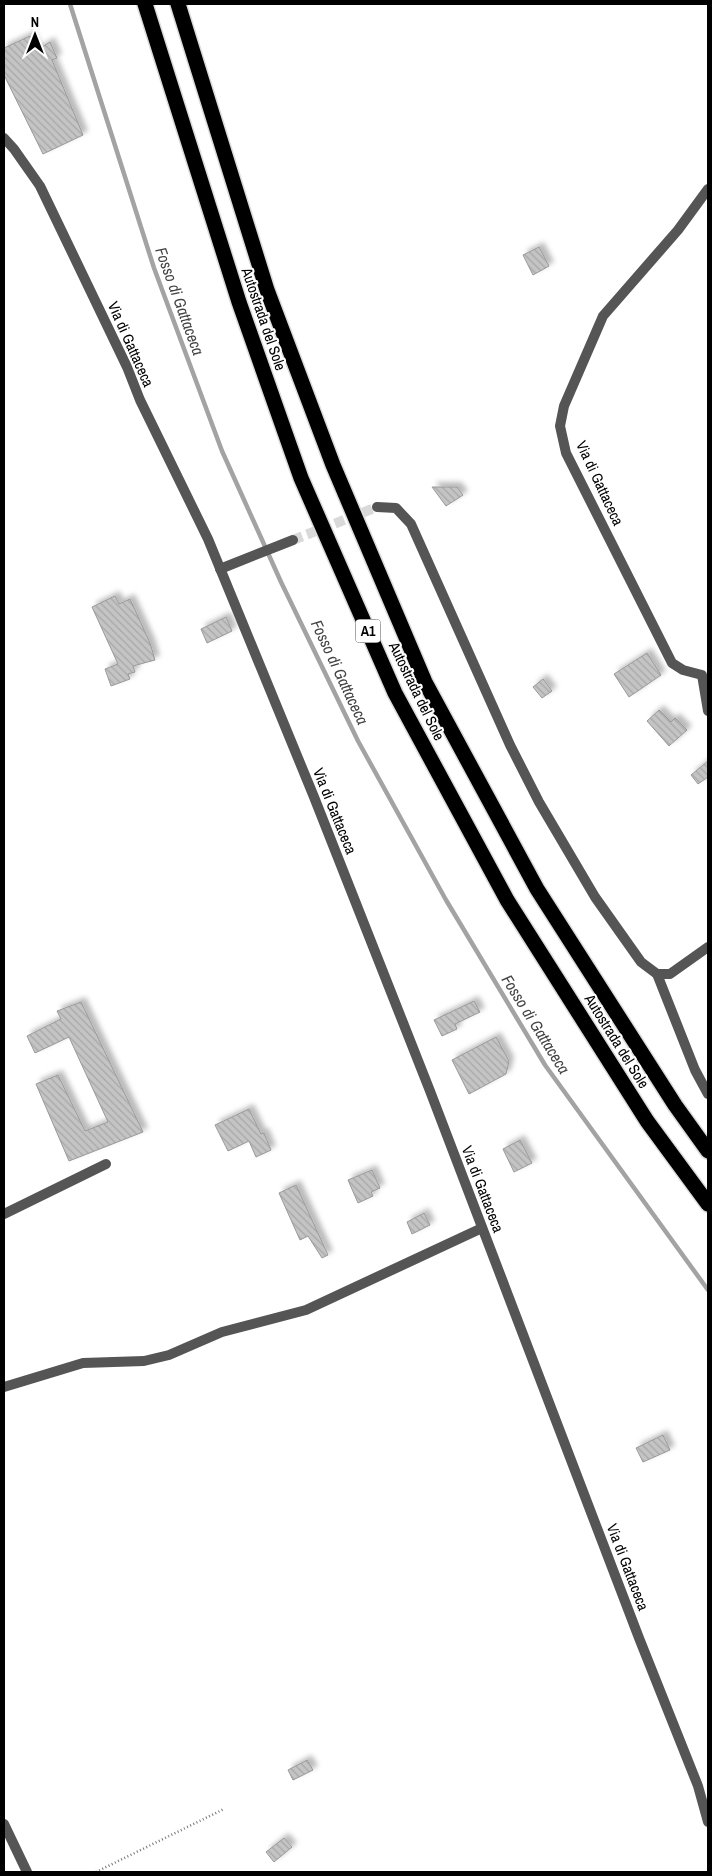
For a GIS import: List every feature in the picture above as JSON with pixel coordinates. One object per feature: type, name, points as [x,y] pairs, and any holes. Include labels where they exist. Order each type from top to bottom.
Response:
[{"type":"highway","name":"Autostrada del Sole","points":[[145,4],[239,302],[301,478],[395,693],[507,900],[647,1121],[708,1204]]},
{"type":"highway","name":"Autostrada del Sole","points":[[178,4],[267,290],[333,464],[425,682],[537,889],[675,1105],[708,1150]]},
{"type":"street","name":"Via di Gattaceca","points":[[4,138],[40,186],[127,367],[140,400],[208,539],[318,806],[698,1786],[708,1822]]},
{"type":"street","name":"Via di Gattaceca","points":[[708,190],[678,230],[603,316],[564,406],[560,426],[566,453],[672,663],[683,670],[702,675],[708,711]]},
{"type":"street","points":[[377,507],[396,508],[411,524],[510,745],[539,802],[595,897],[642,962],[657,974],[691,1062],[708,1094]]},
{"type":"street","points":[[220,569],[293,540]]},
{"type":"street","points":[[657,974],[670,974],[708,947]]},
{"type":"street","points":[[4,1214],[106,1164]]},
{"type":"street","points":[[4,1387],[83,1363],[144,1361],[169,1355],[222,1332],[306,1310],[482,1228]]},
{"type":"street","points":[[4,1824],[27,1872]]},
{"type":"path","points":[[96,1872],[224,1809]]},
{"type":"building","points":[[30,36],[37,50],[50,42],[57,58],[52,60],[83,135],[43,154],[4,75],[4,48]]},
{"type":"building","points":[[539,247],[549,266],[533,275],[523,255]]},
{"type":"building","points":[[432,487],[457,487],[463,495],[446,506]]},
{"type":"building","points":[[115,596],[119,604],[130,599],[150,643],[155,660],[133,666],[135,672],[128,674],[130,679],[111,686],[105,669],[118,664],[92,607]]},
{"type":"building","points":[[226,617],[232,631],[207,643],[201,629]]},
{"type":"building","points":[[647,653],[661,675],[629,697],[614,674]]},
{"type":"building","points":[[543,679],[552,691],[542,698],[533,687]]},
{"type":"building","points":[[659,710],[671,722],[675,718],[687,730],[669,746],[647,721]]},
{"type":"building","points":[[708,761],[708,777],[698,784],[691,775]]},
{"type":"building","points":[[474,1001],[480,1012],[455,1024],[457,1029],[442,1036],[434,1020]]},
{"type":"building","points":[[81,1002],[143,1132],[69,1161],[36,1084],[58,1075],[85,1131],[108,1122],[69,1037],[35,1053],[27,1036],[61,1019],[57,1011]]},
{"type":"building","points":[[496,1037],[509,1061],[506,1074],[469,1094],[452,1060]]},
{"type":"building","points":[[249,1109],[261,1134],[264,1133],[271,1150],[256,1157],[249,1141],[228,1151],[215,1125]]},
{"type":"building","points":[[520,1140],[532,1163],[514,1172],[503,1149]]},
{"type":"building","points":[[372,1170],[380,1188],[371,1192],[373,1196],[358,1203],[348,1180]]},
{"type":"building","points":[[296,1185],[328,1255],[322,1258],[308,1236],[300,1240],[279,1193]]},
{"type":"building","points":[[424,1213],[430,1225],[412,1234],[407,1222]]},
{"type":"building","points":[[663,1435],[670,1450],[643,1462],[636,1448]]},
{"type":"building","points":[[307,1760],[313,1770],[293,1780],[288,1770]]},
{"type":"building","points":[[284,1838],[292,1847],[274,1862],[266,1852]]},
{"type":"waterway","name":"Fosso di Gattaceca","points":[[70,4],[154,268],[222,451],[281,582],[358,741],[446,900],[545,1065],[708,1290]]},
{"type":"tunnel","points":[[293,540],[377,507]]}]
